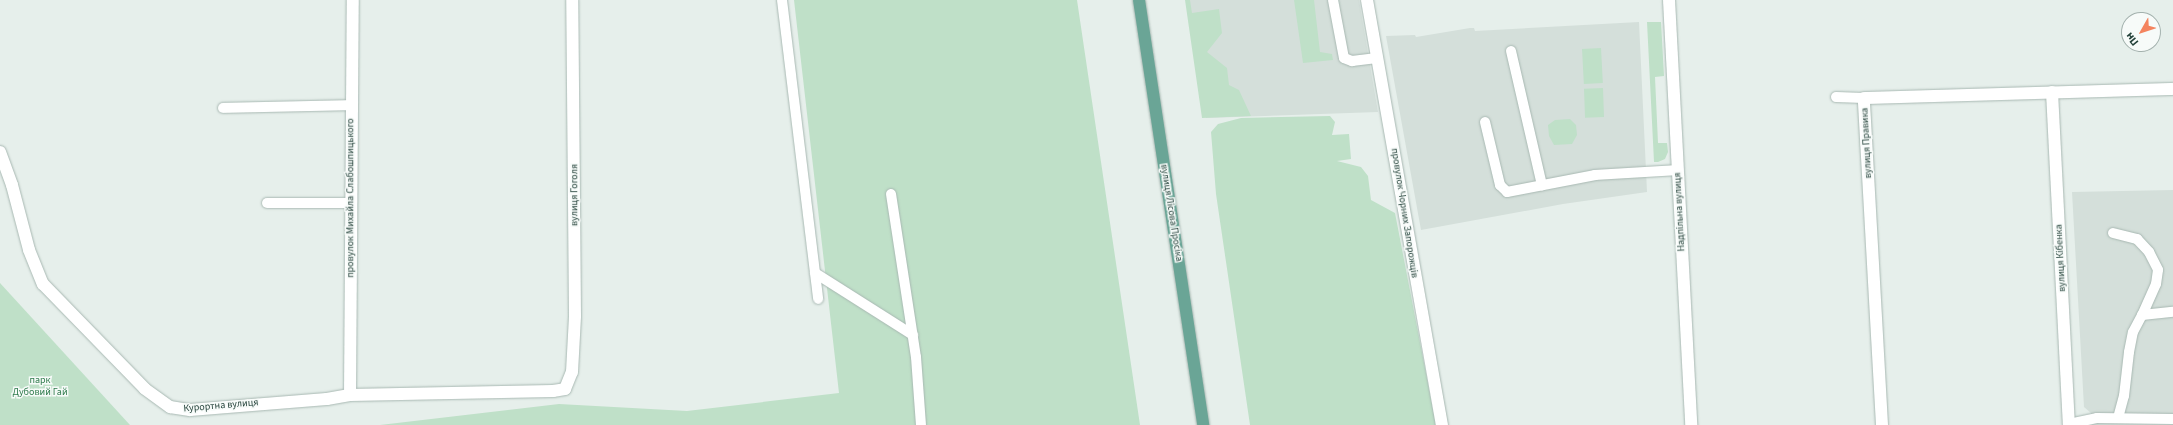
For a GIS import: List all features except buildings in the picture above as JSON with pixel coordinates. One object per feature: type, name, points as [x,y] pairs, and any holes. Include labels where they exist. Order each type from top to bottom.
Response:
[{"type":"main road","name":"вулиця Лісова Просіка","points":[[1139,0],[1203,425]]},
{"type":"street","name":"провулок Михайла Слабошпицького","points":[[350,395],[353,0]]},
{"type":"street","name":"вулиця Гоголя","points":[[565,389],[572,372],[575,322],[572,0]]},
{"type":"street","name":"провулок Чорних Запорожців","points":[[1367,0],[1442,425]]},
{"type":"street","name":"Надпільна вулиця","points":[[1669,0],[1691,425]]},
{"type":"street","name":"вулиця Правика","points":[[1882,425],[1864,98],[2173,89]]},
{"type":"street","name":"вулиця Кібенка","points":[[2052,92],[2069,425]]},
{"type":"street","name":"Курортна вулиця","points":[[0,152],[12,185],[29,250],[43,284],[145,390],[161,402],[177,409],[190,410],[274,401],[327,399],[350,395],[553,391],[565,389]]},
{"type":"lane","points":[[782,0],[818,299]]},
{"type":"lane","points":[[1333,0],[1344,58],[1352,62],[1377,58]]},
{"type":"lane","points":[[1512,51],[1542,185]]},
{"type":"lane","points":[[1836,97],[1864,98]]},
{"type":"lane","points":[[223,108],[352,106]]},
{"type":"lane","points":[[1485,122],[1501,189],[1510,192],[1603,174],[1678,170]]},
{"type":"lane","points":[[891,194],[913,335],[921,425]]},
{"type":"lane","points":[[267,203],[351,203]]},
{"type":"lane","points":[[2112,233],[2137,239],[2150,252],[2158,270],[2156,284],[2134,332],[2129,352],[2124,396],[2118,418]]},
{"type":"lane","points":[[815,273],[913,335]]},
{"type":"lane","points":[[2142,315],[2160,311],[2173,312]]},
{"type":"lane","points":[[2069,425],[2097,418],[2173,419]]},
{"type":"shaded area","points":[[1189,0],[1359,0],[1378,112],[1206,118]]},
{"type":"shaded area","points":[[1639,22],[1647,192],[1563,204],[1421,230],[1386,36],[1415,35],[1416,37],[1470,28],[1474,28],[1475,31]]},
{"type":"shaded area","points":[[2173,190],[2173,425],[2092,425],[2091,413],[2084,407],[2072,192]]},
{"type":"green space","points":[[794,0],[1077,0],[1140,425],[380,425],[559,404],[687,411],[839,393]]},
{"type":"green space","points":[[1185,0],[1190,0],[1192,13],[1219,9],[1222,33],[1207,52],[1227,68],[1229,85],[1239,90],[1251,116],[1202,118]]},
{"type":"green space","points":[[1294,0],[1314,0],[1320,52],[1332,54],[1333,60],[1303,63]]},
{"type":"green space","points":[[1647,22],[1661,22],[1664,76],[1655,77],[1658,143],[1667,143],[1668,152],[1665,159],[1658,162],[1654,162]]},
{"type":"green space","points":[[1601,48],[1603,83],[1584,84],[1582,49]]},
{"type":"green space","points":[[1603,88],[1604,117],[1585,118],[1584,89]]},
{"type":"green space","points":[[1330,116],[1335,122],[1332,135],[1349,134],[1351,159],[1337,161],[1361,167],[1368,176],[1371,200],[1395,213],[1436,425],[1250,425],[1216,194],[1211,132],[1218,124],[1241,118]]},
{"type":"green space","points":[[1570,119],[1576,125],[1577,135],[1572,144],[1554,145],[1549,136],[1548,125],[1555,120]]},
{"type":"green space","name":"парк Дубовий Гай","points":[[0,283],[130,425],[0,425]]}]
